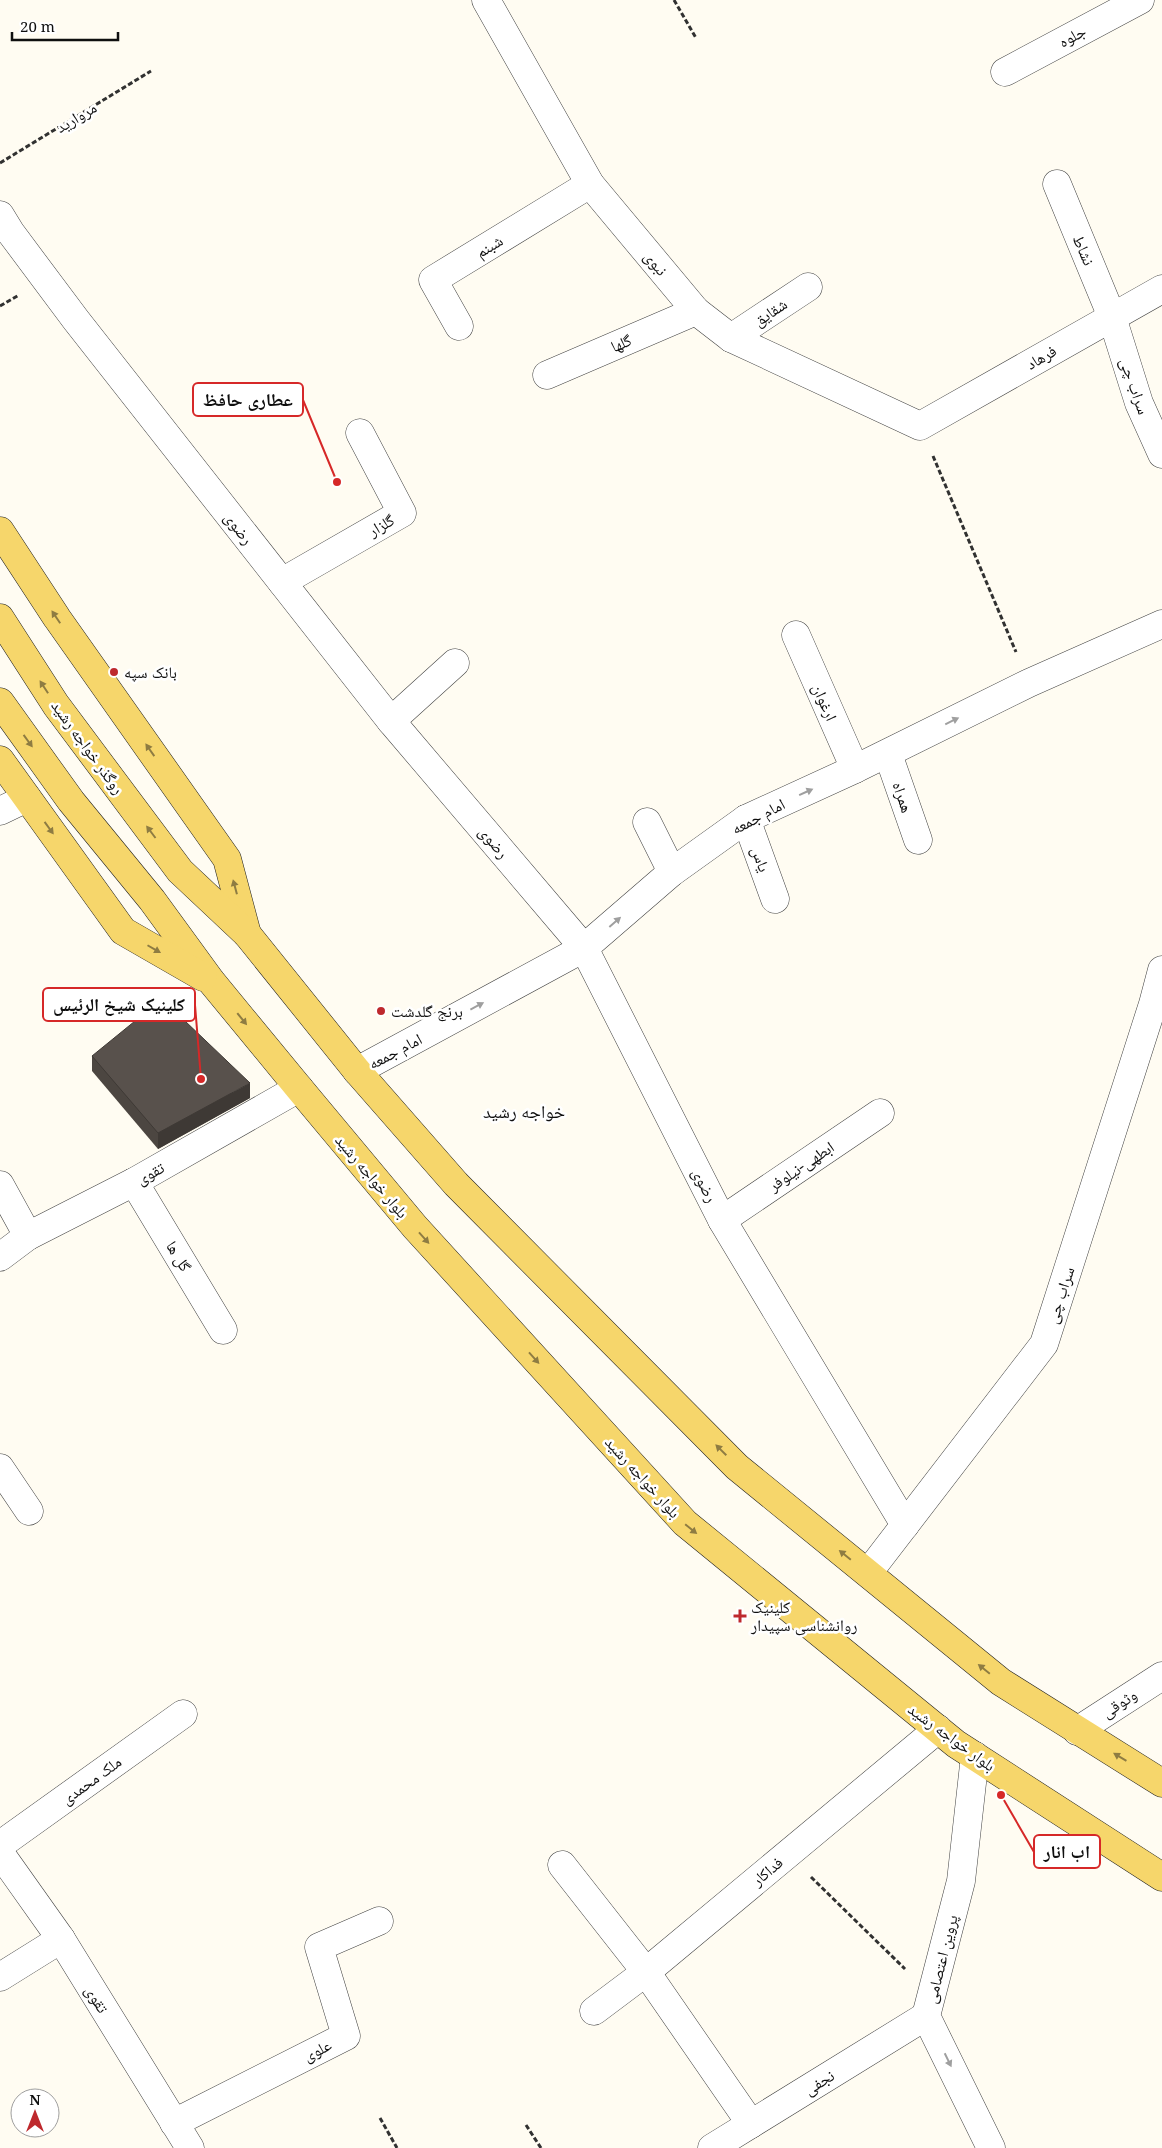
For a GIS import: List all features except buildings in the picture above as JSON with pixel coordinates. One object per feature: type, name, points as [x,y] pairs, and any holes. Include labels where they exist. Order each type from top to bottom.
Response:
[{"type":"main road","points":[[0,532],[57,618],[227,860],[247,934],[357,1071],[456,1184],[737,1467],[1001,1682],[1162,1783]]},
{"type":"main road","name":"روگذر خواجه رشید","points":[[0,618],[56,705],[180,871],[247,934]]},
{"type":"main road","name":"بلوار خواجه رشید","points":[[0,702],[71,801],[152,900],[211,981],[299,1088],[415,1227],[685,1523],[938,1729],[975,1756],[1162,1877]]},
{"type":"main road","points":[[0,760],[123,931],[211,981]]},
{"type":"street","name":"نبوی","points":[[486,0],[590,184],[696,311],[731,338],[920,426]]},
{"type":"street","name":"جلوه","points":[[1005,72],[1140,0]]},
{"type":"street","name":"شبنم","points":[[459,326],[433,280],[590,184]]},
{"type":"street","name":"نشاط","points":[[1056,184],[1112,317]]},
{"type":"street","name":"رضوی","points":[[0,215],[11,233],[47,278],[76,320],[391,721],[584,948],[722,1220],[904,1525]]},
{"type":"street","name":"شقایق","points":[[731,338],[808,287]]},
{"type":"street","name":"فرهاد","points":[[920,426],[1162,289]]},
{"type":"street","name":"گلها","points":[[547,375],[696,311]]},
{"type":"street","name":"سراب چی","points":[[1112,317],[1139,403],[1162,454]]},
{"type":"street","name":"گلزار","points":[[282,582],[402,513],[360,433]]},
{"type":"street","name":"امام جمعه","points":[[357,1071],[584,948],[672,872],[746,819],[888,754],[1029,683],[1162,624]]},
{"type":"street","name":"ارغوان","points":[[796,635],[855,769]]},
{"type":"street","points":[[391,721],[455,664]]},
{"type":"street","name":"همراه","points":[[888,754],[918,840]]},
{"type":"street","points":[[0,811],[27,798]]},
{"type":"street","name":"یاس","points":[[746,819],[775,900]]},
{"type":"street","points":[[647,822],[672,872]]},
{"type":"street","name":"سراب چی","points":[[868,1573],[1044,1344],[1153,1004],[1162,970]]},
{"type":"street","name":"تقوی","points":[[0,1257],[28,1236],[134,1182],[299,1088]]},
{"type":"street","name":"ابطهی-نیلوفر","points":[[722,1220],[880,1113]]},
{"type":"street","name":"گل ها","points":[[134,1182],[223,1330]]},
{"type":"street","points":[[0,1185],[28,1236]]},
{"type":"street","points":[[0,1468],[29,1511]]},
{"type":"street","name":"وثوقی","points":[[1077,1731],[1162,1676]]},
{"type":"street","name":"ملک محمدی","points":[[0,1845],[182,1714]]},
{"type":"street","name":"فداکار","points":[[594,2011],[646,1972],[938,1729]]},
{"type":"street","name":"پروین اعتصامی","points":[[975,1756],[961,1881],[929,2005],[991,2148]]},
{"type":"street","name":"تقوی","points":[[0,1852],[61,1939],[190,2148]]},
{"type":"street","points":[[562,1865],[646,1972],[751,2124]]},
{"type":"street","name":"علوی","points":[[174,2122],[346,2036],[319,1946],[379,1921]]},
{"type":"street","points":[[0,1977],[61,1939]]},
{"type":"street","name":"نجفی","points":[[712,2148],[929,2005]]},
{"type":"path","points":[[674,0],[696,38]]},
{"type":"path","name":"مروارید","points":[[0,163],[152,71]]},
{"type":"path","points":[[920,426],[1029,683]]},
{"type":"path","points":[[788,1854],[929,2005]]},
{"type":"path","points":[[380,2118],[397,2148]]},
{"type":"path","points":[[526,2125],[541,2148]]},
{"type":"place","name":"عطاری حافظ","points":[[337,482]]},
{"type":"place","name":"بانک سپه","points":[[114,672]]},
{"type":"place","name":"برنج گلدشت","points":[[381,1011]]},
{"type":"place","name":"کلینیک شیخ الرئیس","points":[[201,1079]]},
{"type":"place","name":"کلینیک روانشناسی سپیدار","points":[[740,1616]]},
{"type":"place","name":"اب انار","points":[[1001,1795]]},
{"type":"district","name":"خواجه رشید","points":[[524,1112]]}]
